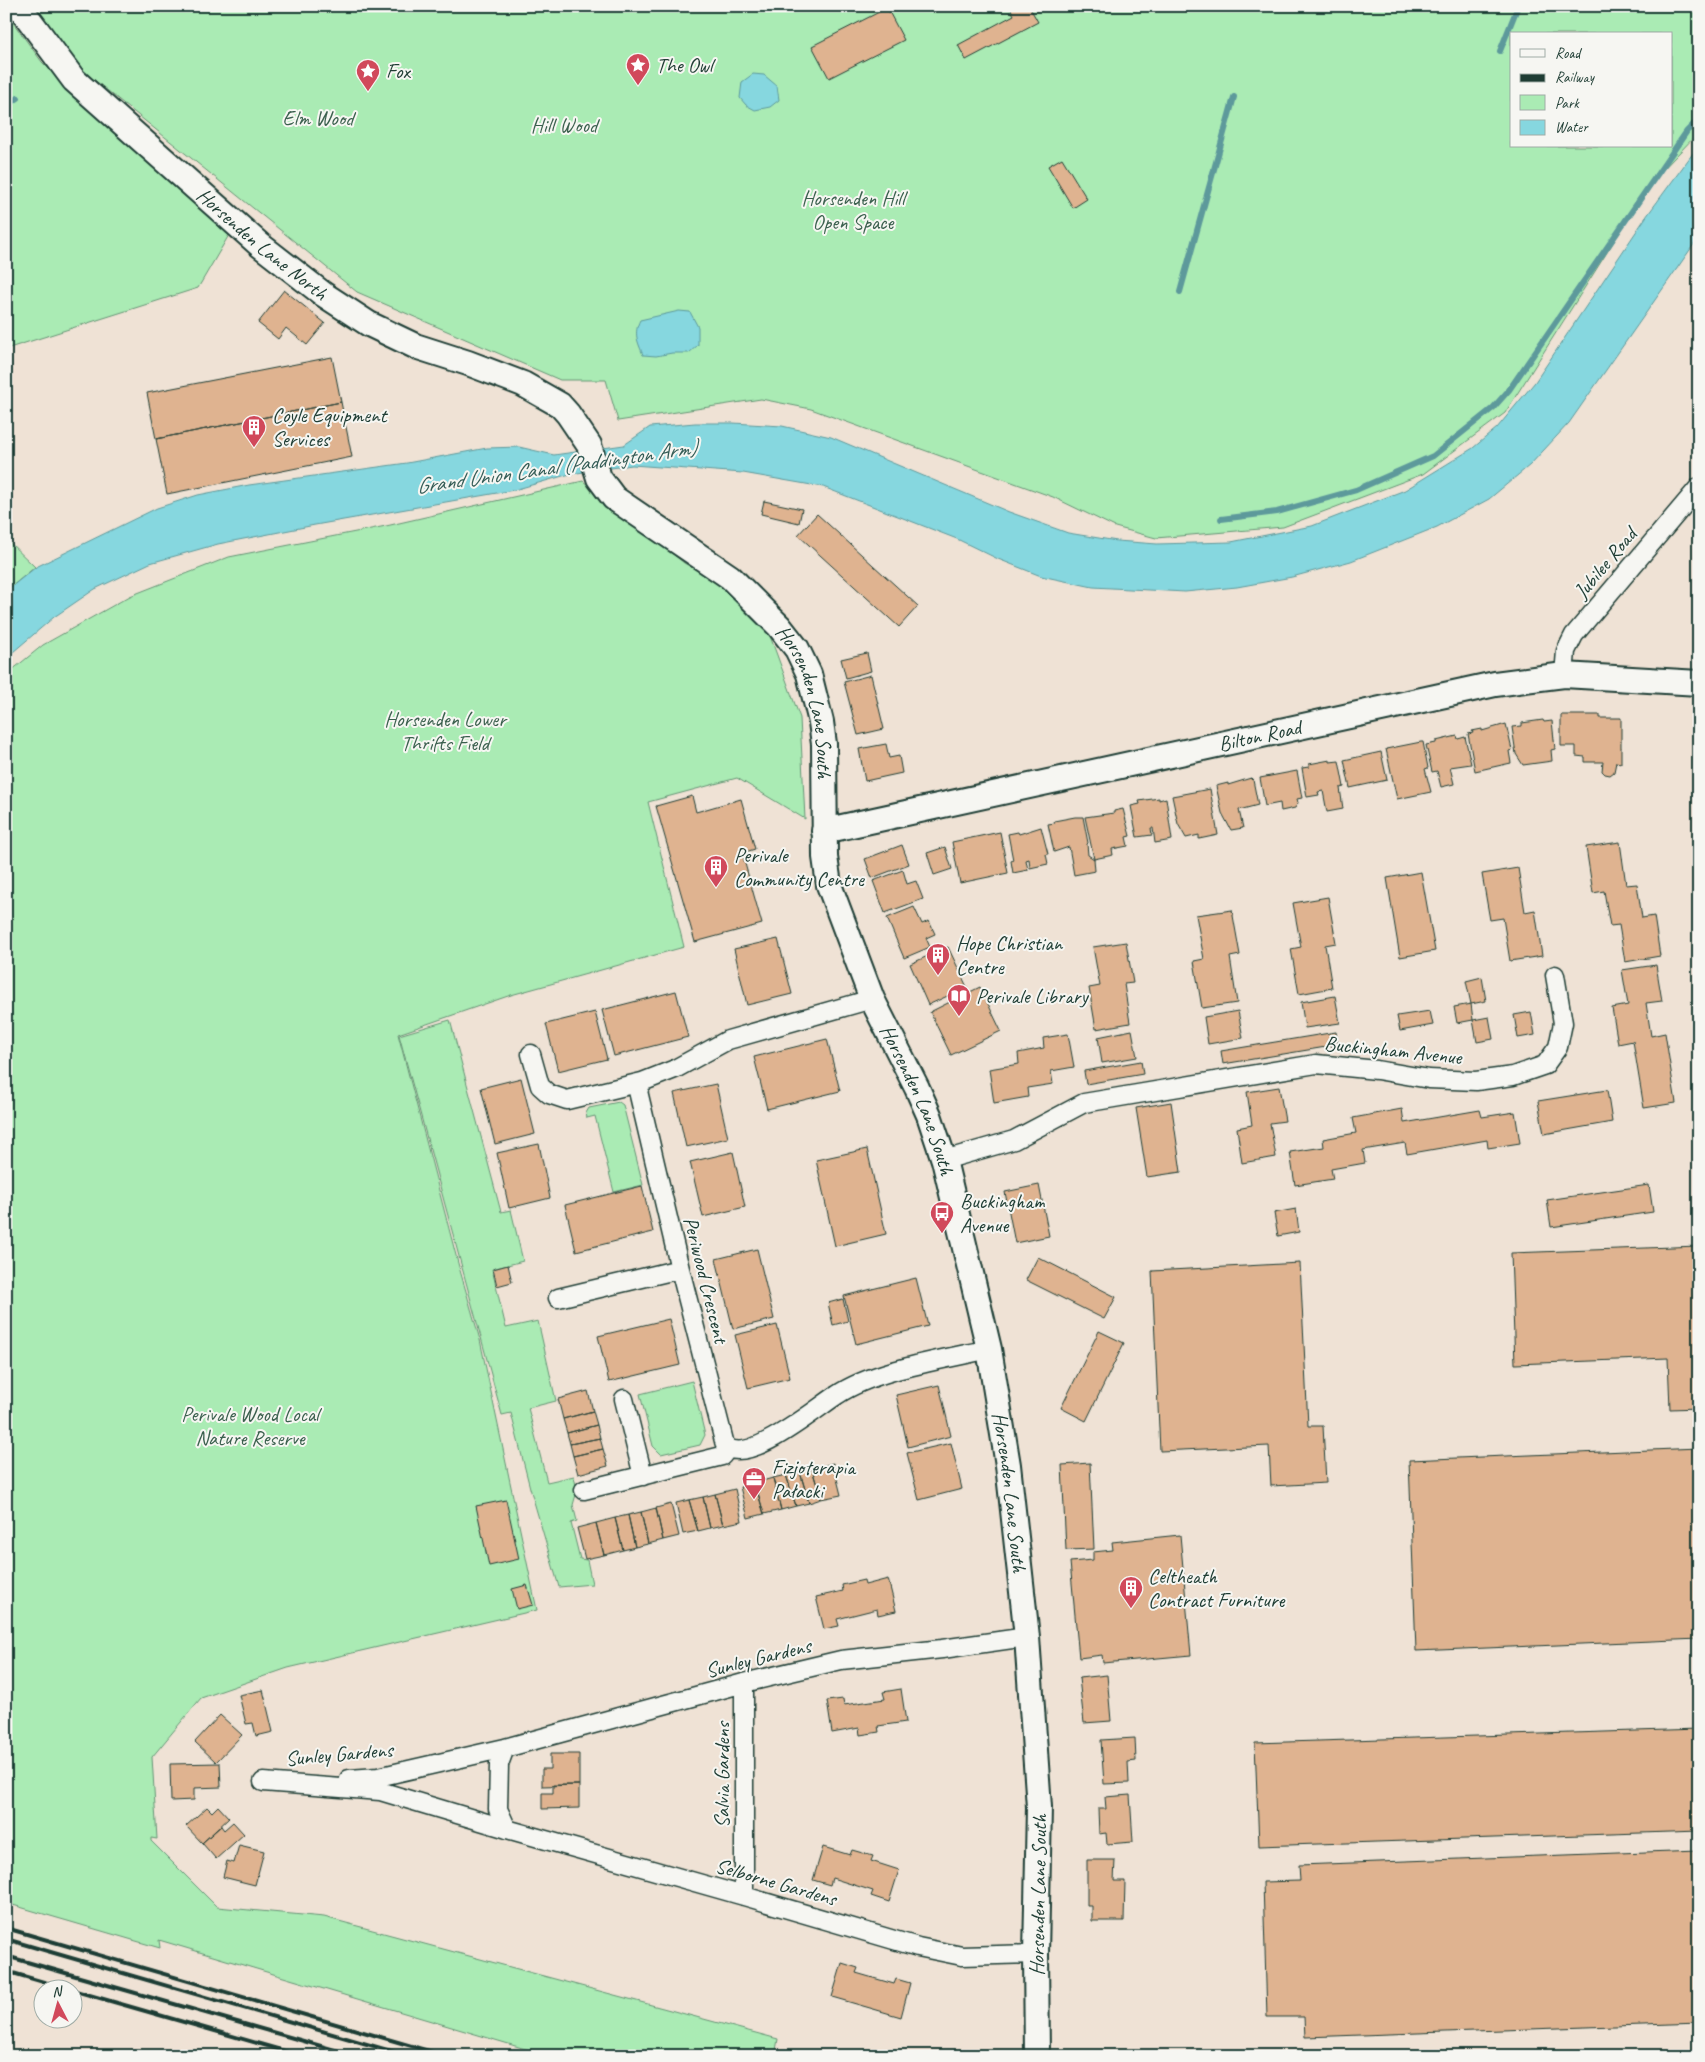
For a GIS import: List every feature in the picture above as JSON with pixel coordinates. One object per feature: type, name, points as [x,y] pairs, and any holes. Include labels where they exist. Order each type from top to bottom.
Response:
[{"type":"street","name":"Horsenden Lane North","points":[[19,6],[74,80],[260,245],[322,294],[369,324],[415,346],[513,379],[560,405]]},
{"type":"street","name":"Horsenden Lane South","points":[[560,405],[589,446],[599,478],[614,498],[730,577],[773,619],[797,649],[809,674],[821,722],[826,765],[824,831],[829,885],[872,1000],[918,1088],[929,1115],[944,1160],[989,1348],[1008,1464],[1027,1637],[1040,1806],[1036,1954],[1037,2056]]},
{"type":"street","name":"Jubilee Road","points":[[1564,676],[1566,651],[1574,635],[1699,487]]},
{"type":"street","name":"Bilton Road","points":[[824,831],[1496,684],[1564,676],[1699,683]]},
{"type":"street","name":"Buckingham Avenue","points":[[944,1160],[1014,1140],[1084,1103],[1316,1064],[1377,1070],[1429,1079],[1476,1081],[1513,1076],[1544,1064],[1558,1047],[1563,1023],[1555,975]]},
{"type":"street","points":[[531,1054],[540,1086],[548,1094],[567,1100],[642,1082],[675,1069],[728,1040],[872,1000]]},
{"type":"street","name":"Periwood Crescent","points":[[642,1082],[638,1091],[680,1268],[723,1436],[728,1448]]},
{"type":"street","points":[[558,1298],[680,1268]]},
{"type":"street","points":[[584,1490],[722,1456],[728,1448],[741,1451],[775,1438],[838,1394],[865,1379],[989,1348]]},
{"type":"street","points":[[624,1399],[643,1476]]},
{"type":"street","name":"Sunley Gardens","points":[[263,1782],[378,1778],[505,1748],[841,1660],[942,1650],[1027,1637]]},
{"type":"street","name":"Salvia Gardens","points":[[744,1684],[744,1896]]},
{"type":"street","points":[[505,1748],[499,1764],[497,1785],[498,1809],[507,1829]]},
{"type":"street","name":"Selborne Gardens","points":[[263,1782],[380,1790],[507,1829],[918,1947],[962,1956],[1036,1954]]},
{"type":"green space","name":"Horsenden Hill Open Space","points":[[35,6],[1699,6],[1699,132],[1653,180],[1505,413],[1423,474],[1283,527],[1156,538],[1115,527],[1053,497],[811,409],[761,399],[618,421],[606,380],[560,380],[357,292],[77,66]]},
{"type":"green space","points":[[6,13],[42,62],[93,113],[229,235],[198,288],[6,349]]},
{"type":"green space","name":"Perivale Wood Local Nature Reserve","points":[[583,481],[684,563],[725,586],[766,625],[800,718],[805,819],[737,778],[648,802],[684,947],[511,995],[398,1034],[480,1340],[537,1610],[288,1668],[201,1698],[152,1757],[157,1839],[151,1838],[151,1841],[217,1907],[324,1917],[778,2039],[775,2056],[549,2056],[159,1940],[160,1948],[6,1903],[6,675],[43,645],[130,596],[229,557],[386,526]]},
{"type":"green space","points":[[6,539],[35,567],[6,591]]},
{"type":"green space","points":[[450,1020],[501,1212],[511,1210],[523,1261],[492,1269],[506,1328],[538,1321],[556,1401],[528,1408],[547,1482],[574,1476],[577,1491],[573,1505],[577,1521],[571,1523],[580,1559],[587,1560],[592,1584],[559,1587],[530,1488],[511,1413],[502,1415],[399,1035]]},
{"type":"green space","points":[[619,1102],[623,1105],[643,1185],[614,1192],[595,1116],[587,1118],[586,1113],[589,1108]]},
{"type":"green space","points":[[692,1381],[705,1435],[700,1445],[661,1454],[653,1446],[640,1394]]},
{"type":"water","points":[[753,74],[764,75],[777,86],[779,100],[770,107],[755,110],[746,105],[740,98],[742,82]]},
{"type":"water","name":"Grand Union Canal (Paddington Arm)","points":[[1699,145],[1699,237],[1569,423],[1530,465],[1489,499],[1437,527],[1351,561],[1292,577],[1237,587],[1185,592],[1093,587],[1041,576],[998,559],[957,539],[823,487],[743,473],[632,465],[570,474],[514,490],[218,544],[150,563],[95,589],[54,617],[6,658],[6,591],[36,567],[157,508],[198,495],[249,485],[407,463],[487,448],[519,447],[554,455],[624,445],[650,427],[695,423],[733,423],[782,426],[831,437],[1009,512],[1068,533],[1117,541],[1157,544],[1231,542],[1312,526],[1405,490],[1473,448],[1497,428],[1535,382],[1646,217]]},
{"type":"water","points":[[679,311],[690,312],[698,327],[698,345],[689,353],[672,353],[656,356],[643,355],[637,334],[640,320]]},
{"type":"building","points":[[1009,6],[1029,6],[1038,22],[966,60],[958,45],[1014,15]]},
{"type":"building","points":[[887,8],[904,40],[829,78],[812,46]]},
{"type":"building","points":[[1062,158],[1087,199],[1073,208],[1048,166]]},
{"type":"building","points":[[284,290],[325,323],[307,345],[286,328],[278,339],[258,323]]},
{"type":"building","points":[[332,357],[341,402],[156,439],[147,393]]},
{"type":"building","name":"Coyle Equipment Services","points":[[341,402],[352,457],[167,494],[156,439]]},
{"type":"building","points":[[764,501],[802,509],[799,523],[761,514]]},
{"type":"building","points":[[817,514],[918,606],[899,627],[798,535]]},
{"type":"building","points":[[867,653],[871,671],[846,678],[841,659]]},
{"type":"building","points":[[871,675],[884,729],[858,735],[844,682]]},
{"type":"building","points":[[1561,715],[1600,715],[1600,718],[1621,718],[1621,763],[1616,762],[1614,772],[1610,775],[1605,774],[1602,771],[1603,762],[1585,762],[1585,757],[1576,756],[1576,746],[1561,746]]},
{"type":"building","points":[[1543,720],[1544,722],[1552,721],[1555,749],[1551,750],[1552,761],[1523,765],[1516,754],[1512,727],[1522,726],[1522,723]]},
{"type":"building","points":[[1506,724],[1512,750],[1509,751],[1511,763],[1475,771],[1468,734],[1473,733],[1472,731],[1482,729],[1482,731]]},
{"type":"building","points":[[1457,736],[1458,739],[1465,737],[1471,764],[1450,767],[1454,784],[1441,787],[1437,771],[1432,772],[1426,745]]},
{"type":"building","points":[[1423,742],[1428,768],[1425,769],[1431,792],[1397,799],[1386,749]]},
{"type":"building","points":[[886,744],[889,758],[899,756],[902,773],[865,781],[859,749]]},
{"type":"building","points":[[1381,752],[1387,780],[1350,788],[1344,760]]},
{"type":"building","points":[[1330,760],[1330,762],[1339,761],[1344,787],[1340,788],[1343,809],[1327,812],[1323,791],[1318,792],[1319,795],[1307,797],[1302,768],[1309,767],[1309,764]]},
{"type":"building","points":[[1297,771],[1302,798],[1297,799],[1298,803],[1295,808],[1281,811],[1280,803],[1265,806],[1260,778]]},
{"type":"building","points":[[1251,778],[1258,805],[1239,810],[1243,828],[1231,830],[1222,813],[1216,786],[1228,783],[1228,785]]},
{"type":"building","points":[[1210,789],[1218,835],[1199,839],[1199,835],[1186,838],[1178,824],[1172,796]]},
{"type":"building","name":"Perivale Community Centre","points":[[692,796],[696,812],[741,799],[755,849],[742,853],[762,924],[695,942],[656,806]]},
{"type":"building","points":[[1159,798],[1159,800],[1166,798],[1172,840],[1155,843],[1153,828],[1151,828],[1152,835],[1137,837],[1131,806],[1140,804],[1139,801]]},
{"type":"building","points":[[1123,809],[1130,836],[1126,837],[1128,846],[1112,849],[1113,855],[1094,859],[1085,817],[1114,813],[1114,811]]},
{"type":"building","points":[[1075,817],[1083,817],[1088,843],[1088,855],[1094,859],[1095,871],[1074,875],[1069,847],[1054,852],[1048,824]]},
{"type":"building","points":[[1041,827],[1048,854],[1046,854],[1048,864],[1030,868],[1029,859],[1026,860],[1028,870],[1013,873],[1011,861],[1013,860],[1008,834],[1018,832],[1019,834]]},
{"type":"building","points":[[1000,832],[1008,873],[960,883],[952,842]]},
{"type":"building","points":[[1620,842],[1626,885],[1637,884],[1642,918],[1654,916],[1660,956],[1625,962],[1619,925],[1610,926],[1604,891],[1593,893],[1586,847]]},
{"type":"building","points":[[902,845],[909,864],[872,878],[865,859]]},
{"type":"building","points":[[945,847],[952,869],[934,875],[927,853]]},
{"type":"building","points":[[1518,868],[1525,912],[1535,910],[1542,956],[1510,961],[1503,918],[1490,920],[1482,874]]},
{"type":"building","points":[[903,870],[907,884],[916,881],[923,899],[885,913],[873,881]]},
{"type":"building","points":[[1421,872],[1435,951],[1400,957],[1387,878]]},
{"type":"building","points":[[1328,897],[1336,943],[1325,945],[1332,988],[1299,994],[1291,949],[1301,947],[1293,903]]},
{"type":"building","points":[[914,907],[922,924],[929,921],[935,934],[926,938],[930,947],[904,958],[887,918]]},
{"type":"building","points":[[1232,910],[1240,955],[1230,957],[1237,1003],[1202,1008],[1194,961],[1204,959],[1196,915]]},
{"type":"building","points":[[778,939],[792,994],[747,1005],[734,949]]},
{"type":"building","points":[[1126,942],[1133,983],[1124,984],[1130,1023],[1096,1029],[1089,988],[1100,986],[1093,947]]},
{"type":"building","name":"Hope Christian Centre","points":[[948,947],[967,987],[928,1005],[910,964]]},
{"type":"building","points":[[1656,965],[1662,1001],[1646,1003],[1651,1036],[1665,1033],[1676,1103],[1644,1108],[1633,1041],[1618,1044],[1612,1008],[1628,1005],[1622,970]]},
{"type":"building","points":[[1482,977],[1486,1001],[1471,1004],[1466,981]]},
{"type":"building","points":[[980,987],[1001,1031],[951,1055],[930,1012]]},
{"type":"building","points":[[676,991],[688,1037],[614,1056],[602,1010]]},
{"type":"building","points":[[1335,996],[1340,1023],[1305,1028],[1301,1002]]},
{"type":"building","points":[[1471,1004],[1473,1020],[1457,1023],[1454,1007]]},
{"type":"building","points":[[1238,1011],[1243,1038],[1208,1044],[1204,1017]]},
{"type":"building","points":[[1430,1011],[1433,1025],[1400,1031],[1397,1016]]},
{"type":"building","points":[[595,1012],[607,1059],[558,1071],[546,1024]]},
{"type":"building","points":[[1531,1012],[1535,1035],[1518,1038],[1514,1015]]},
{"type":"building","points":[[1489,1017],[1493,1039],[1477,1042],[1473,1020]]},
{"type":"building","points":[[1132,1030],[1137,1057],[1102,1063],[1098,1037]]},
{"type":"building","points":[[1336,1032],[1338,1045],[1223,1064],[1221,1051]]},
{"type":"building","points":[[1068,1034],[1074,1067],[1051,1071],[1053,1084],[1027,1088],[1028,1097],[994,1103],[989,1069],[1019,1064],[1018,1053],[1044,1048],[1043,1038]]},
{"type":"building","points":[[827,1039],[840,1091],[767,1109],[754,1057]]},
{"type":"building","points":[[1141,1061],[1143,1074],[1086,1084],[1084,1071]]},
{"type":"building","points":[[521,1078],[535,1134],[495,1144],[481,1088]]},
{"type":"building","points":[[716,1084],[728,1138],[686,1147],[674,1093]]},
{"type":"building","points":[[1279,1087],[1285,1121],[1270,1123],[1276,1157],[1242,1163],[1237,1128],[1252,1125],[1247,1092]]},
{"type":"building","points":[[1607,1090],[1612,1122],[1544,1134],[1538,1101]]},
{"type":"building","points":[[1171,1102],[1181,1172],[1147,1177],[1136,1108]]},
{"type":"building","points":[[1402,1109],[1404,1123],[1480,1110],[1482,1117],[1515,1112],[1520,1143],[1488,1148],[1487,1140],[1407,1154],[1405,1143],[1363,1150],[1365,1163],[1331,1169],[1333,1179],[1295,1185],[1290,1152],[1324,1147],[1323,1139],[1356,1133],[1353,1118]]},
{"type":"building","points":[[539,1144],[550,1198],[509,1208],[497,1153]]},
{"type":"building","points":[[867,1149],[886,1234],[835,1246],[816,1160]]},
{"type":"building","points":[[733,1152],[745,1207],[703,1217],[690,1162]]},
{"type":"building","points":[[1039,1185],[1049,1236],[1015,1243],[1005,1192]]},
{"type":"building","points":[[1649,1185],[1653,1212],[1551,1227],[1547,1200]]},
{"type":"building","points":[[642,1186],[653,1232],[576,1251],[565,1205]]},
{"type":"building","points":[[1296,1209],[1299,1232],[1278,1236],[1274,1213]]},
{"type":"building","points":[[1699,1246],[1699,1408],[1670,1409],[1668,1358],[1515,1364],[1511,1253]]},
{"type":"building","points":[[757,1249],[774,1319],[733,1329],[716,1259]]},
{"type":"building","points":[[1038,1257],[1116,1297],[1104,1319],[1026,1280]]},
{"type":"building","points":[[1300,1263],[1308,1426],[1323,1426],[1326,1483],[1271,1486],[1269,1446],[1160,1451],[1152,1271]]},
{"type":"building","points":[[508,1265],[512,1282],[497,1286],[493,1269]]},
{"type":"building","points":[[916,1278],[928,1326],[856,1344],[844,1296]]},
{"type":"building","points":[[843,1299],[848,1321],[833,1325],[828,1303]]},
{"type":"building","points":[[669,1319],[680,1365],[609,1382],[598,1336]]},
{"type":"building","points":[[777,1325],[790,1378],[748,1388],[735,1335]]},
{"type":"building","points":[[1099,1331],[1124,1343],[1086,1421],[1061,1408]]},
{"type":"building","points":[[939,1385],[951,1436],[908,1447],[896,1395]]},
{"type":"building","points":[[588,1391],[593,1411],[563,1419],[558,1399]]},
{"type":"building","points":[[593,1411],[597,1425],[567,1433],[563,1419]]},
{"type":"building","points":[[597,1425],[600,1438],[570,1444],[567,1433]]},
{"type":"building","points":[[600,1438],[603,1449],[573,1456],[570,1444]]},
{"type":"building","points":[[951,1443],[962,1489],[919,1500],[907,1453]]},
{"type":"building","points":[[1699,1448],[1699,1639],[1416,1651],[1409,1460]]},
{"type":"building","points":[[603,1449],[608,1466],[578,1474],[573,1456]]},
{"type":"building","points":[[833,1463],[841,1495],[821,1499],[812,1469]]},
{"type":"building","points":[[1090,1463],[1094,1549],[1066,1550],[1062,1465]]},
{"type":"building","points":[[812,1469],[821,1499],[809,1503],[800,1472]]},
{"type":"building","points":[[800,1472],[809,1503],[796,1506],[786,1475]]},
{"type":"building","points":[[786,1475],[796,1506],[781,1510],[773,1478]]},
{"type":"building","points":[[773,1478],[781,1510],[764,1514],[755,1483]]},
{"type":"building","points":[[755,1483],[764,1514],[748,1518],[740,1487]]},
{"type":"building","points":[[735,1489],[742,1521],[723,1525],[715,1494]]},
{"type":"building","points":[[715,1494],[723,1525],[710,1528],[703,1497]]},
{"type":"building","points":[[703,1497],[710,1528],[698,1531],[689,1500]]},
{"type":"building","points":[[506,1500],[519,1559],[489,1566],[476,1506]]},
{"type":"building","points":[[689,1500],[698,1531],[683,1534],[676,1503]]},
{"type":"building","points":[[671,1504],[679,1536],[663,1540],[656,1508]]},
{"type":"building","points":[[656,1508],[663,1540],[648,1544],[641,1512]]},
{"type":"building","points":[[641,1512],[648,1544],[635,1547],[628,1515]]},
{"type":"building","points":[[628,1515],[635,1547],[623,1550],[615,1518]]},
{"type":"building","points":[[615,1518],[623,1550],[604,1555],[596,1523]]},
{"type":"building","points":[[596,1523],[604,1555],[585,1559],[577,1528]]},
{"type":"building","name":"Celtheath Contract Furniture","points":[[1180,1535],[1191,1655],[1103,1663],[1102,1655],[1079,1658],[1070,1562],[1093,1560],[1093,1552],[1113,1550],[1112,1542]]},
{"type":"building","points":[[888,1579],[896,1611],[878,1615],[877,1609],[837,1619],[839,1626],[824,1629],[816,1597],[843,1591],[842,1585],[864,1580],[865,1585]]},
{"type":"building","points":[[527,1585],[533,1605],[517,1609],[512,1589]]},
{"type":"building","points":[[1107,1675],[1111,1721],[1084,1723],[1079,1678]]},
{"type":"building","points":[[901,1689],[906,1722],[878,1726],[879,1732],[860,1735],[859,1728],[832,1733],[827,1701],[843,1699],[844,1705],[885,1699],[883,1692]]},
{"type":"building","points":[[263,1690],[273,1732],[256,1736],[253,1723],[246,1724],[239,1695]]},
{"type":"building","points":[[220,1715],[242,1735],[216,1762],[195,1742]]},
{"type":"building","points":[[1699,1729],[1699,1831],[1259,1846],[1255,1743]]},
{"type":"building","points":[[1135,1738],[1136,1761],[1128,1762],[1129,1783],[1104,1784],[1101,1740]]},
{"type":"building","points":[[550,1754],[579,1754],[579,1785],[542,1786],[542,1769],[550,1769]]},
{"type":"building","points":[[220,1763],[221,1787],[194,1788],[194,1800],[171,1801],[170,1764]]},
{"type":"building","points":[[553,1785],[579,1785],[579,1808],[542,1809],[542,1793],[553,1793]]},
{"type":"building","points":[[1130,1795],[1133,1842],[1107,1844],[1106,1833],[1099,1834],[1098,1809],[1106,1809],[1105,1797]]},
{"type":"building","points":[[218,1806],[229,1818],[202,1843],[186,1826],[207,1807],[212,1812]]},
{"type":"building","points":[[233,1822],[244,1834],[216,1859],[202,1843],[221,1826],[224,1830]]},
{"type":"building","points":[[239,1845],[264,1851],[255,1885],[223,1877],[227,1861],[234,1863]]},
{"type":"building","points":[[823,1847],[850,1855],[852,1850],[873,1856],[871,1861],[899,1870],[889,1902],[871,1896],[873,1891],[832,1878],[830,1885],[813,1880]]},
{"type":"building","points":[[1699,1850],[1699,2023],[1305,2037],[1304,2017],[1267,2017],[1263,1882],[1300,1881],[1299,1865]]},
{"type":"building","points":[[1087,1860],[1115,1860],[1114,1881],[1125,1881],[1124,1921],[1092,1921],[1092,1906],[1087,1906]]},
{"type":"building","points":[[842,1963],[858,1968],[856,1973],[894,1984],[896,1979],[910,1983],[901,2017],[832,1997]]},
{"type":"waterway","points":[[1500,51],[1518,6]]},
{"type":"waterway","points":[[1180,292],[1234,97]]},
{"type":"waterway","points":[[6,106],[18,98]]},
{"type":"waterway","points":[[1221,519],[1277,512],[1356,490],[1433,456],[1493,408],[1509,390],[1687,131],[1699,119]]},
{"type":"railway","points":[[6,1928],[446,2056]]},
{"type":"railway","points":[[6,1939],[408,2056]]},
{"type":"railway","points":[[6,1956],[356,2056]]},
{"type":"railway","points":[[6,1971],[37,1980]]},
{"type":"railway","points":[[82,1993],[302,2056]]},
{"type":"place","name":"The Owl","points":[[638,86]]},
{"type":"place","name":"Fox","points":[[368,92]]},
{"type":"place","name":"Coyle Equipment Services","points":[[254,448]]},
{"type":"place","name":"Perivale Community Centre","points":[[716,888]]},
{"type":"place","name":"Hope Christian Centre","points":[[938,976]]},
{"type":"place","name":"Perivale Library","points":[[959,1017]]},
{"type":"place","name":"Buckingham Avenue","points":[[942,1234]]},
{"type":"place","name":"Fizjoterapia Pałacki","points":[[754,1500]]},
{"type":"place","name":"Celtheath Contract Furniture","points":[[1131,1609]]},
{"type":"park label","name":"Elm Wood","points":[[318,118]]},
{"type":"park label","name":"Hill Wood","points":[[564,125]]},
{"type":"park label","name":"Horsenden Lower Thrifts Field","points":[[445,731]]}]
